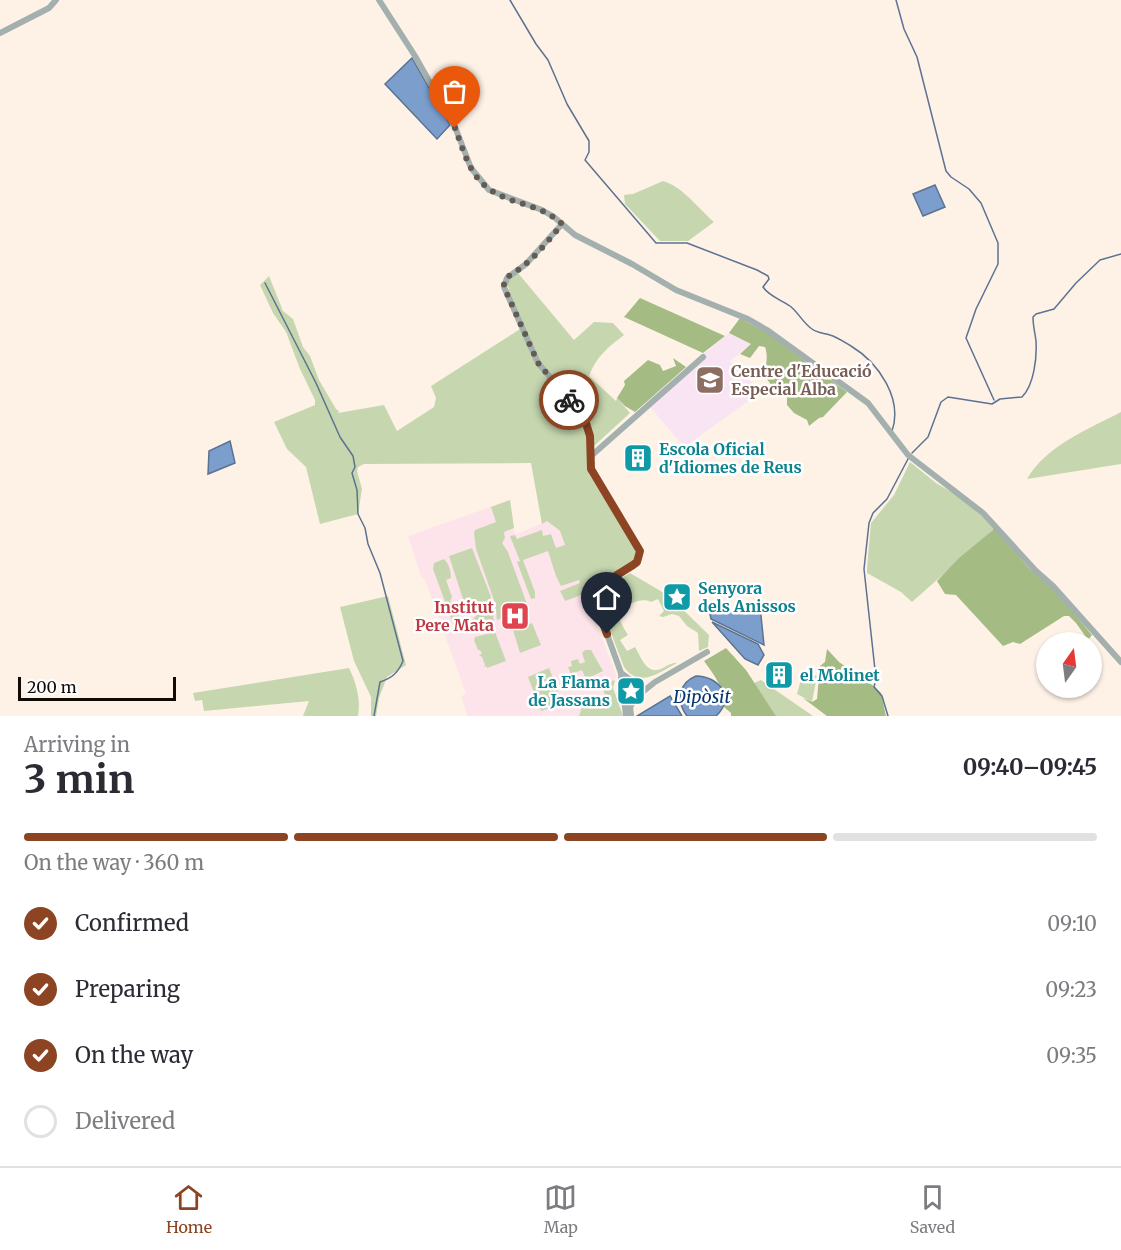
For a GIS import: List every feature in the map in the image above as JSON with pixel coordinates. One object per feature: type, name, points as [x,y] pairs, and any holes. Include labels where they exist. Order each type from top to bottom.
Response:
[{"type":"street","points":[[0,33],[49,8],[57,0]]},
{"type":"street","points":[[379,0],[449,117],[471,168],[489,190],[542,210],[575,235],[676,290],[748,319],[767,330],[868,403],[908,455],[983,513],[1036,572],[1053,585],[1121,662]]},
{"type":"street","points":[[562,224],[526,264],[507,278],[504,287],[538,363],[584,417],[590,436],[591,469],[640,551],[637,562],[593,590],[593,596],[621,673],[621,688]]},
{"type":"street","points":[[591,456],[703,357]]},
{"type":"street","points":[[632,697],[707,652]]},
{"type":"street","points":[[621,673],[638,684],[655,682]]},
{"type":"street","points":[[621,688],[625,683],[631,681]]},
{"type":"street","points":[[628,716],[632,697],[640,690],[638,684]]},
{"type":"street","points":[[621,688],[632,697]]},
{"type":"shaded area","name":"Centre d'Educació Especial Alba","points":[[729,333],[751,344],[730,361],[761,392],[684,447],[646,402]]},
{"type":"shaded area","name":"Institut Pere Mata","points":[[510,500],[515,535],[547,521],[560,532],[616,674],[613,688],[623,716],[468,716],[461,696],[466,694],[408,536]]},
{"type":"green space","points":[[663,181],[684,193],[714,222],[688,241],[660,241],[625,204],[624,195],[633,194]]},
{"type":"green space","points":[[518,273],[574,340],[594,322],[613,323],[624,335],[603,353],[589,376],[616,401],[617,398],[630,413],[594,446],[586,414],[539,361],[511,300],[507,280]]},
{"type":"green space","points":[[269,276],[283,311],[293,319],[303,347],[310,356],[319,380],[339,411],[338,413],[384,405],[397,431],[434,407],[436,398],[431,386],[520,329],[532,352],[585,426],[589,474],[634,546],[636,551],[634,561],[584,594],[565,601],[560,591],[580,583],[579,580],[561,586],[548,551],[523,560],[535,592],[535,598],[531,599],[510,536],[515,535],[517,539],[542,530],[543,536],[551,534],[556,548],[565,545],[560,531],[547,521],[542,524],[531,463],[364,464],[358,467],[357,471],[362,489],[358,514],[320,524],[306,467],[287,449],[274,422],[315,405],[315,400],[286,332],[273,313],[260,285]]},
{"type":"green space","points":[[640,298],[725,336],[703,353],[624,317]]},
{"type":"green space","points":[[740,318],[767,333],[847,392],[823,417],[809,426],[807,420],[794,413],[787,405],[787,391],[779,392],[767,379],[765,347],[759,346],[750,358],[740,354],[751,344],[729,333]]},
{"type":"green space","points":[[673,358],[686,367],[635,412],[617,398],[625,385],[624,381],[648,360],[660,365],[663,371],[676,366]]},
{"type":"green space","points":[[1121,412],[1121,464],[1027,479],[1035,467],[1056,448]]},
{"type":"green space","points":[[910,462],[936,483],[963,499],[992,525],[993,530],[912,602],[901,592],[867,573],[871,523],[894,495]]},
{"type":"green space","points":[[510,500],[514,528],[504,532],[505,538],[502,543],[508,552],[528,607],[497,620],[495,603],[476,549],[474,533],[475,530],[496,522],[491,507]]},
{"type":"green space","points":[[992,525],[1029,568],[1053,588],[1090,632],[1082,632],[1069,616],[1064,616],[1020,644],[1013,642],[1003,646],[956,595],[945,594],[937,581],[959,558],[993,530]]},
{"type":"green space","points":[[472,548],[491,597],[488,603],[470,608],[464,602],[449,556]]},
{"type":"green space","points":[[444,559],[451,573],[451,578],[446,580],[452,597],[450,601],[455,605],[460,620],[472,620],[485,607],[492,611],[494,621],[461,631],[454,626],[433,569],[434,563]]},
{"type":"green space","points":[[630,573],[669,596],[709,635],[708,647],[699,651],[698,633],[687,626],[679,616],[672,614],[659,616],[664,611],[658,599],[651,602],[637,601],[626,606],[619,617],[628,635],[620,640],[627,651],[635,647],[646,665],[653,670],[677,663],[650,677],[636,677],[630,674],[624,667],[597,596],[599,592]]},
{"type":"green space","points":[[388,596],[406,665],[387,677],[379,698],[376,716],[371,716],[371,697],[354,661],[340,607]]},
{"type":"green space","points":[[532,623],[541,645],[520,653],[513,630]]},
{"type":"green space","points":[[495,632],[506,661],[487,668],[484,667],[482,657],[479,655],[482,654],[474,640],[475,637]]},
{"type":"green space","points":[[726,648],[746,670],[776,716],[731,716],[731,713],[724,707],[721,688],[704,661]]},
{"type":"green space","points":[[827,649],[839,662],[881,693],[886,716],[827,716],[803,698],[812,702],[817,699],[820,666],[825,662]]},
{"type":"green space","points":[[585,650],[591,650],[603,671],[586,679],[582,670],[571,674],[568,667],[572,666],[571,661],[578,659],[580,664],[585,662],[582,653]]},
{"type":"green space","points":[[349,668],[357,691],[358,716],[303,716],[309,701],[204,711],[202,700],[195,701],[193,693]]},
{"type":"green space","points":[[549,668],[563,704],[541,711],[528,677]]},
{"type":"green space","points":[[803,672],[817,676],[812,702],[797,694]]},
{"type":"green space","points":[[615,680],[613,688],[623,716],[579,716],[583,704],[605,695],[603,689],[610,686],[609,682]]},
{"type":"green space","points":[[761,680],[813,716],[776,716],[754,683]]},
{"type":"water","points":[[412,58],[450,125],[437,139],[385,84]]},
{"type":"water","points":[[935,185],[945,207],[923,216],[913,194]]},
{"type":"water","points":[[230,441],[235,463],[208,474],[209,451]]},
{"type":"water","points":[[760,606],[764,645],[711,619],[710,614]]},
{"type":"water","points":[[712,622],[758,644],[764,655],[758,665],[745,659]]},
{"type":"water","name":"Dipòsit","points":[[696,676],[712,680],[718,684],[725,695],[722,709],[716,716],[687,716],[683,711],[680,699],[682,688],[685,683]]},
{"type":"water","name":"Dipòsit","points":[[670,696],[682,716],[637,716]]},
{"type":"waterway","points":[[510,0],[548,60],[567,104],[589,141],[589,152],[585,160],[656,243],[687,243],[768,276],[769,279],[763,287],[796,311],[806,324],[814,330],[835,337],[851,346],[871,362],[886,383],[891,395],[895,419],[892,431]]},
{"type":"waterway","points":[[896,0],[904,29],[917,57],[946,171],[969,189],[981,203],[998,243],[998,264],[976,309],[966,338],[994,400]]},
{"type":"waterway","points":[[912,453],[928,437],[941,402],[948,397],[992,404],[1000,399],[1022,397],[1029,386],[1035,363],[1036,341],[1033,317],[1054,309],[1100,260],[1121,254]]},
{"type":"waterway","points":[[265,283],[316,383],[340,437],[353,456],[355,467],[352,473],[357,490],[358,514],[380,573],[403,661],[394,674],[380,682],[374,716]]},
{"type":"waterway","points":[[888,716],[882,696],[874,687],[876,679],[864,569],[869,523],[873,513],[887,499],[909,457]]},
{"type":"way so far","points":[[455,128],[471,168],[489,190],[542,210],[562,224],[526,264],[507,278],[504,287],[538,363],[569,400]]},
{"type":"place","name":"Centre d'Educació Especial Alba","points":[[710,380]]},
{"type":"place","name":"Escola Oficial d'Idiomes de Reus","points":[[638,458]]},
{"type":"place","name":"Senyora dels Anissos","points":[[677,597]]},
{"type":"place","name":"Institut Pere Mata","points":[[515,616]]},
{"type":"place","name":"el Molinet","points":[[779,675]]},
{"type":"place","name":"La Flama de Jassans","points":[[631,691]]},
{"type":"route","points":[[569,400],[584,417],[590,436],[591,469],[640,551],[637,562],[593,590],[593,596],[607,634]]}]
